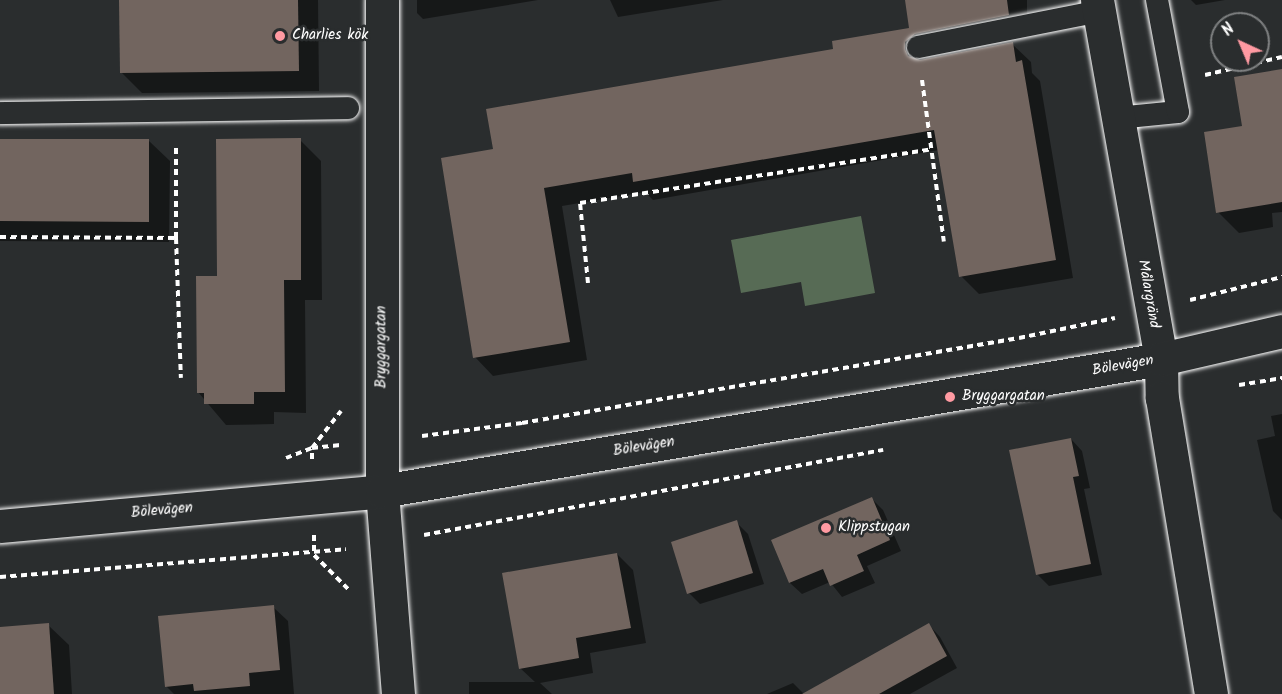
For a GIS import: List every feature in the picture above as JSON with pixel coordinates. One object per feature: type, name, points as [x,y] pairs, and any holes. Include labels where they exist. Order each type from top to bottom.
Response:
[{"type":"street","name":"Bryggargatan","points":[[382,0],[382,491],[398,694]]},
{"type":"street","name":"Målargränd","points":[[1098,5],[1150,310],[1161,359],[1162,398],[1211,694]]},
{"type":"street","name":"Bölevägen","points":[[0,526],[382,491],[1161,359],[1282,331]]},
{"type":"lane","points":[[1117,118],[1178,111],[1157,0]]},
{"type":"lane","points":[[918,47],[1098,5]]},
{"type":"lane","points":[[0,113],[348,108]]},
{"type":"path","points":[[918,47],[944,242]]},
{"type":"path","points":[[1173,83],[1282,57]]},
{"type":"path","points":[[176,110],[176,238],[181,378]]},
{"type":"path","points":[[588,283],[580,203],[932,149]]},
{"type":"path","points":[[0,237],[176,238]]},
{"type":"path","points":[[277,462],[312,448],[522,423],[1019,338],[1150,310],[1282,277]]},
{"type":"green space","points":[[861,216],[875,293],[805,306],[801,282],[741,293],[731,240]]},
{"type":"building","points":[[119,0],[298,0],[299,71],[120,73]]},
{"type":"building","points":[[905,0],[1007,0],[1009,15],[915,34],[905,42],[905,49],[908,56],[920,60],[1013,42],[1016,62],[1022,60],[1056,260],[959,277],[934,130],[633,182],[632,173],[544,188],[570,342],[473,358],[441,158],[493,149],[486,109],[833,49],[832,41],[909,28]]},
{"type":"building","points":[[1282,69],[1282,202],[1216,213],[1204,132],[1242,126],[1234,77]]},
{"type":"building","points":[[301,138],[301,280],[284,280],[285,392],[254,392],[254,404],[204,404],[204,393],[197,393],[196,276],[217,276],[216,139]]},
{"type":"building","points":[[0,139],[149,139],[149,222],[0,221]]},
{"type":"building","points":[[1071,438],[1079,476],[1073,477],[1091,564],[1036,575],[1009,450]]},
{"type":"building","points":[[872,497],[890,540],[857,555],[864,571],[830,586],[823,569],[789,583],[771,540]]},
{"type":"building","points":[[737,520],[753,573],[687,594],[671,542]]},
{"type":"building","points":[[617,553],[631,628],[576,638],[579,658],[519,669],[502,573]]},
{"type":"building","points":[[274,605],[280,670],[249,673],[250,686],[194,691],[193,684],[165,687],[158,616]]},
{"type":"building","points":[[49,623],[54,694],[0,694],[0,627]]},
{"type":"building","points":[[929,623],[947,656],[879,694],[802,694]]},
{"type":"place","name":"Charlies kök","points":[[280,36]]},
{"type":"place","name":"Bryggargatan","points":[[950,397]]},
{"type":"place","name":"Klippstugan","points":[[826,528]]}]
